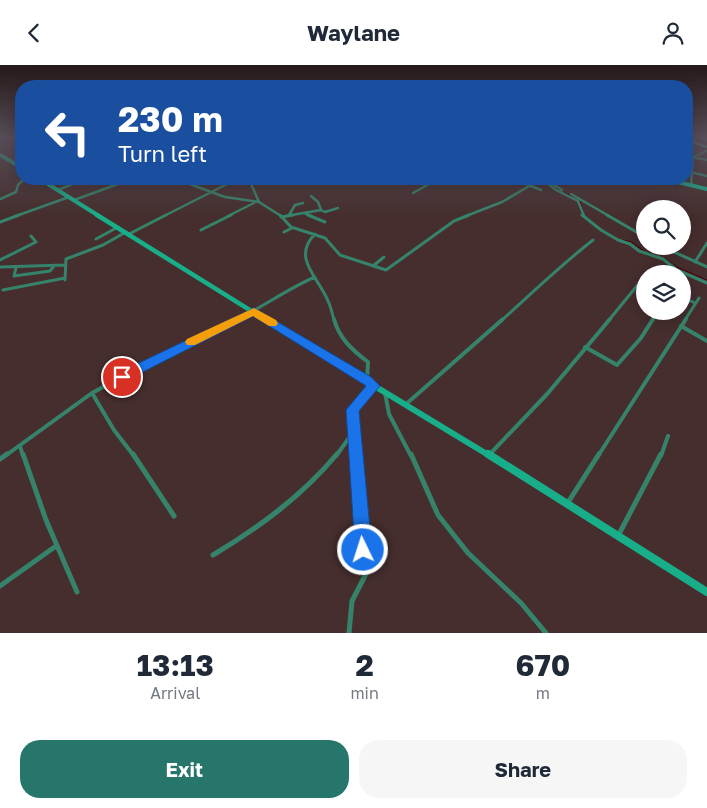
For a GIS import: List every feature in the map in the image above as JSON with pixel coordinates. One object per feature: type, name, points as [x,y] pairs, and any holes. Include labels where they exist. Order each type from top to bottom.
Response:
[{"type":"main road","points":[[50,185],[385,393],[489,455],[707,592]]},
{"type":"main road","points":[[691,185],[707,189]]},
{"type":"street","points":[[693,173],[707,176]]},
{"type":"street","points":[[0,199],[16,192],[18,185]]},
{"type":"street","points":[[58,190],[70,185]]},
{"type":"street","points":[[0,222],[113,185]]},
{"type":"street","points":[[192,185],[254,203]]},
{"type":"street","points":[[3,290],[65,279],[66,259],[103,245],[225,185]]},
{"type":"street","points":[[252,185],[259,202],[281,217],[292,228],[315,234],[330,242],[340,255],[387,269],[454,221],[502,202],[531,185],[541,190]]},
{"type":"street","points":[[413,193],[427,185]]},
{"type":"street","points":[[551,185],[556,190],[578,201],[581,205],[582,215],[601,230],[618,240],[630,244],[639,251],[663,259],[678,270],[707,283]]},
{"type":"street","points":[[553,185],[579,197],[636,232]]},
{"type":"street","points":[[311,196],[321,205],[322,210]]},
{"type":"street","points":[[201,230],[259,202]]},
{"type":"street","points":[[289,215],[295,205],[303,203]]},
{"type":"street","points":[[281,217],[338,209]]},
{"type":"street","points":[[306,214],[325,222]]},
{"type":"street","points":[[96,239],[118,227]]},
{"type":"street","points":[[284,233],[292,228]]},
{"type":"street","points":[[315,234],[308,241],[305,261],[328,300],[338,333],[356,353],[368,362],[367,381]]},
{"type":"street","points":[[0,260],[36,242],[31,236]]},
{"type":"street","points":[[405,405],[557,269],[594,240]]},
{"type":"street","points":[[695,262],[707,243]]},
{"type":"street","points":[[680,255],[707,267]]},
{"type":"street","points":[[373,266],[384,257]]},
{"type":"street","points":[[0,267],[65,265]]},
{"type":"street","points":[[16,268],[14,276],[50,271],[54,266]]},
{"type":"street","points":[[0,459],[92,393],[153,360],[254,311],[292,287],[315,277]]},
{"type":"street","points":[[489,455],[548,393],[636,287]]},
{"type":"street","points":[[567,504],[699,297]]},
{"type":"street","points":[[691,301],[696,303]]},
{"type":"street","points":[[585,347],[617,365],[653,320]]},
{"type":"street","points":[[681,326],[707,341]]},
{"type":"street","points":[[349,633],[352,601],[368,571],[363,550],[352,410],[374,386]]},
{"type":"street","points":[[92,393],[114,430],[144,468],[174,516]]},
{"type":"street","points":[[385,393],[389,414],[420,472],[438,515],[468,553],[521,603],[546,633]]},
{"type":"street","points":[[213,555],[249,534],[290,503],[343,448],[354,430]]},
{"type":"street","points":[[618,536],[658,463],[668,436]]},
{"type":"street","points":[[20,446],[56,546],[77,592]]},
{"type":"street","points":[[0,586],[56,546]]},
{"type":"waterway","points":[[565,193],[572,196]]},
{"type":"waterway","points":[[580,201],[583,211]]},
{"type":"waterway","points":[[623,240],[636,245]]},
{"type":"waterway","points":[[664,258],[677,267],[707,280]]},
{"type":"slow traffic","points":[[191,342],[254,311],[273,323]]},
{"type":"route","points":[[122,377],[254,311],[374,386],[352,410],[363,550]]}]
